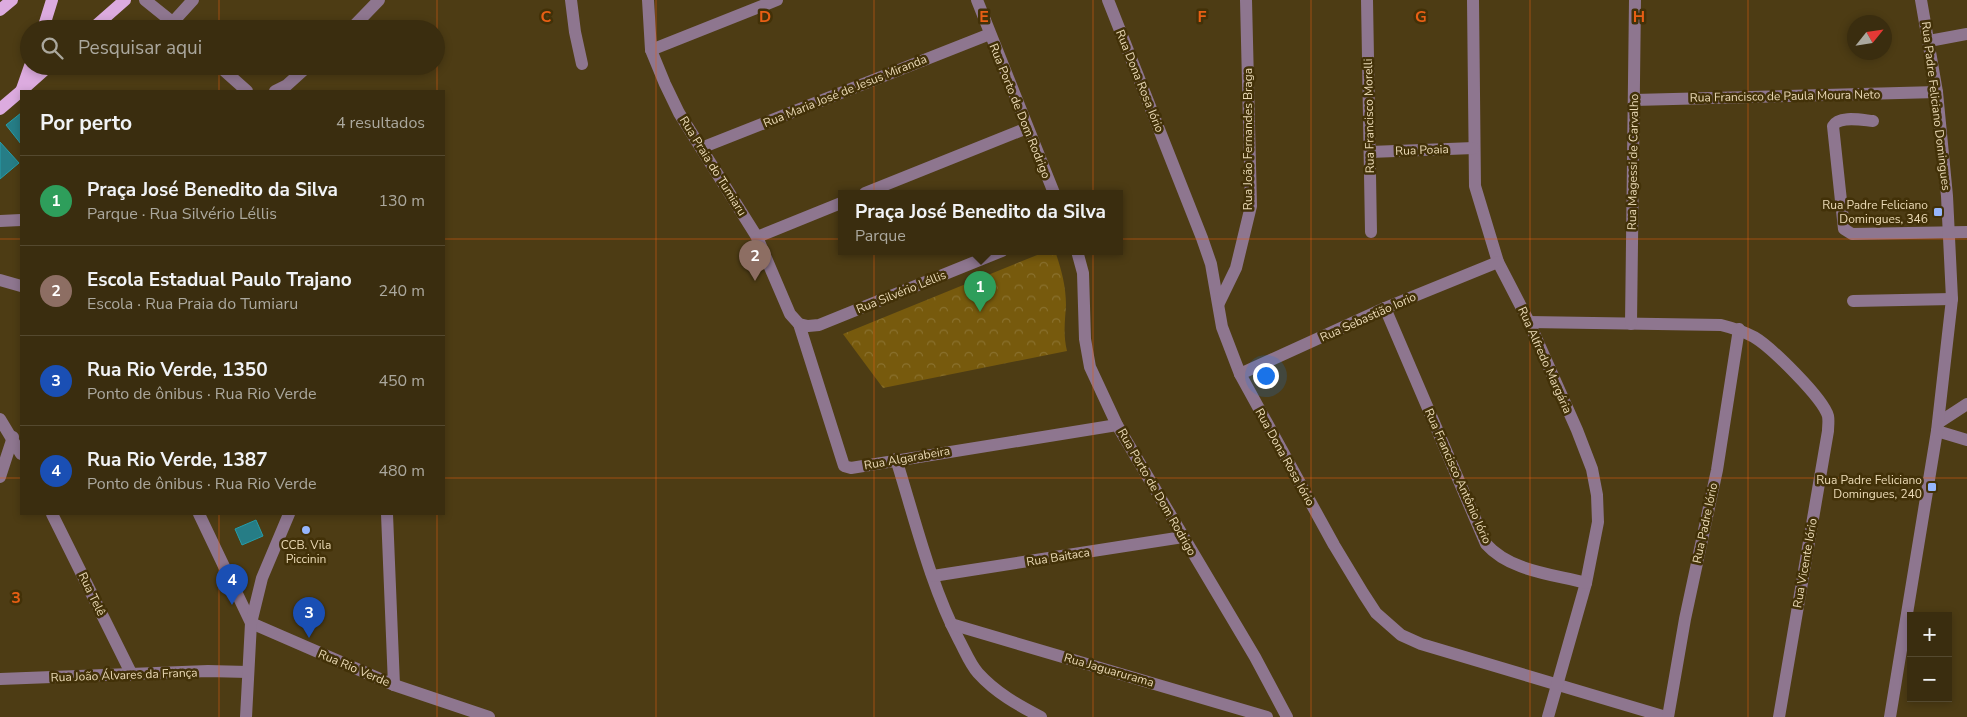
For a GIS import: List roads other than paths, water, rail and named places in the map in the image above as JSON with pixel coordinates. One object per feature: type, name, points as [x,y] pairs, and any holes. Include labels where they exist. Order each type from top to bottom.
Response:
[{"type":"main road","points":[[46,20],[52,0]]},
{"type":"main road","points":[[103,20],[126,0]]},
{"type":"main road","points":[[22,90],[27,75]]},
{"type":"main road","points":[[23,90],[39,75]]},
{"type":"main road","points":[[0,109],[20,93]]},
{"type":"street","points":[[145,0],[171,20]]},
{"type":"street","points":[[180,20],[193,0]]},
{"type":"street","points":[[360,20],[379,0]]},
{"type":"street","points":[[571,0],[582,64]]},
{"type":"street","name":"Rua Praia do Tumiaru","points":[[648,0],[651,50],[672,98],[757,237],[790,314],[799,324]]},
{"type":"street","points":[[651,50],[776,0]]},
{"type":"street","name":"Rua Porto de Dom Rodrigo","points":[[977,0],[1053,190]]},
{"type":"street","name":"Rua Dona Rosa Iório","points":[[1108,0],[1202,238],[1211,264],[1222,327],[1240,374],[1334,545],[1376,613],[1401,634],[1421,644],[1667,717]]},
{"type":"street","name":"Rua João Fernandes Braga","points":[[1219,303],[1236,268],[1251,206],[1246,0]]},
{"type":"street","name":"Rua Francisco Morelli","points":[[1367,0],[1371,232]]},
{"type":"street","name":"Rua Alfredo Margária","points":[[1473,0],[1475,186],[1498,262],[1529,322],[1592,469],[1597,495],[1598,522],[1586,583],[1548,717]]},
{"type":"street","name":"Rua Magessi de Carvalho","points":[[1631,324],[1635,0]]},
{"type":"street","name":"Rua Padre Feliciano Domingues","points":[[1890,717],[1937,427],[1952,299],[1949,232],[1937,92],[1930,41],[1921,0]]},
{"type":"street","name":"Rua Maria José de Jesus Miranda","points":[[701,148],[990,34]]},
{"type":"street","points":[[1930,41],[1967,34]]},
{"type":"street","points":[[229,75],[246,90]]},
{"type":"street","points":[[277,90],[287,85],[298,75]]},
{"type":"street","name":"Rua Francisco de Paula Moura Neto","points":[[1634,100],[1937,92]]},
{"type":"street","points":[[1873,121],[1841,120],[1835,122],[1832,126],[1844,229],[1852,234],[1967,232]]},
{"type":"street","points":[[872,190],[1027,128]]},
{"type":"street","name":"Rua Poaia","points":[[1370,152],[1474,148]]},
{"type":"street","points":[[757,237],[838,204]]},
{"type":"street","points":[[0,221],[20,220]]},
{"type":"street","name":"Rua Silvério Léllis","points":[[799,324],[808,326],[819,325],[992,255]]},
{"type":"street","name":"Rua Porto de Dom Rodrigo","points":[[1078,255],[1083,273],[1084,339],[1090,367],[1117,425],[1255,657],[1287,717]]},
{"type":"street","name":"Rua Sebastião Iorio","points":[[1240,374],[1385,308],[1498,262]]},
{"type":"street","points":[[0,280],[20,286]]},
{"type":"street","points":[[1853,301],[1952,299]]},
{"type":"street","name":"Rua Francisco Antônio Iório","points":[[1385,308],[1486,544],[1497,557],[1513,564],[1586,583]]},
{"type":"street","name":"Rua Vicente Iório","points":[[1529,322],[1721,325],[1739,329],[1756,338],[1824,406],[1828,418],[1779,717]]},
{"type":"street","name":"Rua Algarabeira","points":[[799,324],[841,463],[850,468],[896,459],[1117,425]]},
{"type":"street","name":"Rua Padre Iório","points":[[1667,717],[1685,619],[1717,470],[1739,329]]},
{"type":"street","points":[[1967,404],[1937,427],[1967,440]]},
{"type":"street","points":[[0,419],[13,437],[20,452]]},
{"type":"street","points":[[0,477],[13,437]]},
{"type":"street","points":[[896,459],[933,576],[951,624],[977,672],[993,688],[1041,717]]},
{"type":"street","name":"Rua Telê","points":[[52,515],[132,675]]},
{"type":"street","points":[[199,515],[251,623]]},
{"type":"street","points":[[246,717],[251,623],[262,578],[289,515]]},
{"type":"street","points":[[387,515],[394,685]]},
{"type":"street","name":"Rua Baitaca","points":[[933,576],[1183,538]]},
{"type":"street","name":"Rua Rio Verde","points":[[251,623],[394,685],[489,717]]},
{"type":"street","name":"Rua Jaguarurama","points":[[951,624],[1267,717]]},
{"type":"street","name":"Rua João Álvares da França","points":[[0,679],[208,671],[248,672]]},
{"type":"place","name":"Rua Padre Feliciano Domingues, 346","points":[[1938,212]]},
{"type":"place","name":"Escola Estadual Paulo Trajano","points":[[755,281]]},
{"type":"place","name":"Praça José Benedito da Silva","points":[[980,312]]},
{"type":"place","name":"Rua Padre Feliciano Domingues, 240","points":[[1932,487]]},
{"type":"place","name":"CCB. Vila Piccinin","points":[[306,530]]},
{"type":"place","name":"Rua Rio Verde, 1387","points":[[232,605]]},
{"type":"place","name":"Rua Rio Verde, 1350","points":[[309,638]]}]
